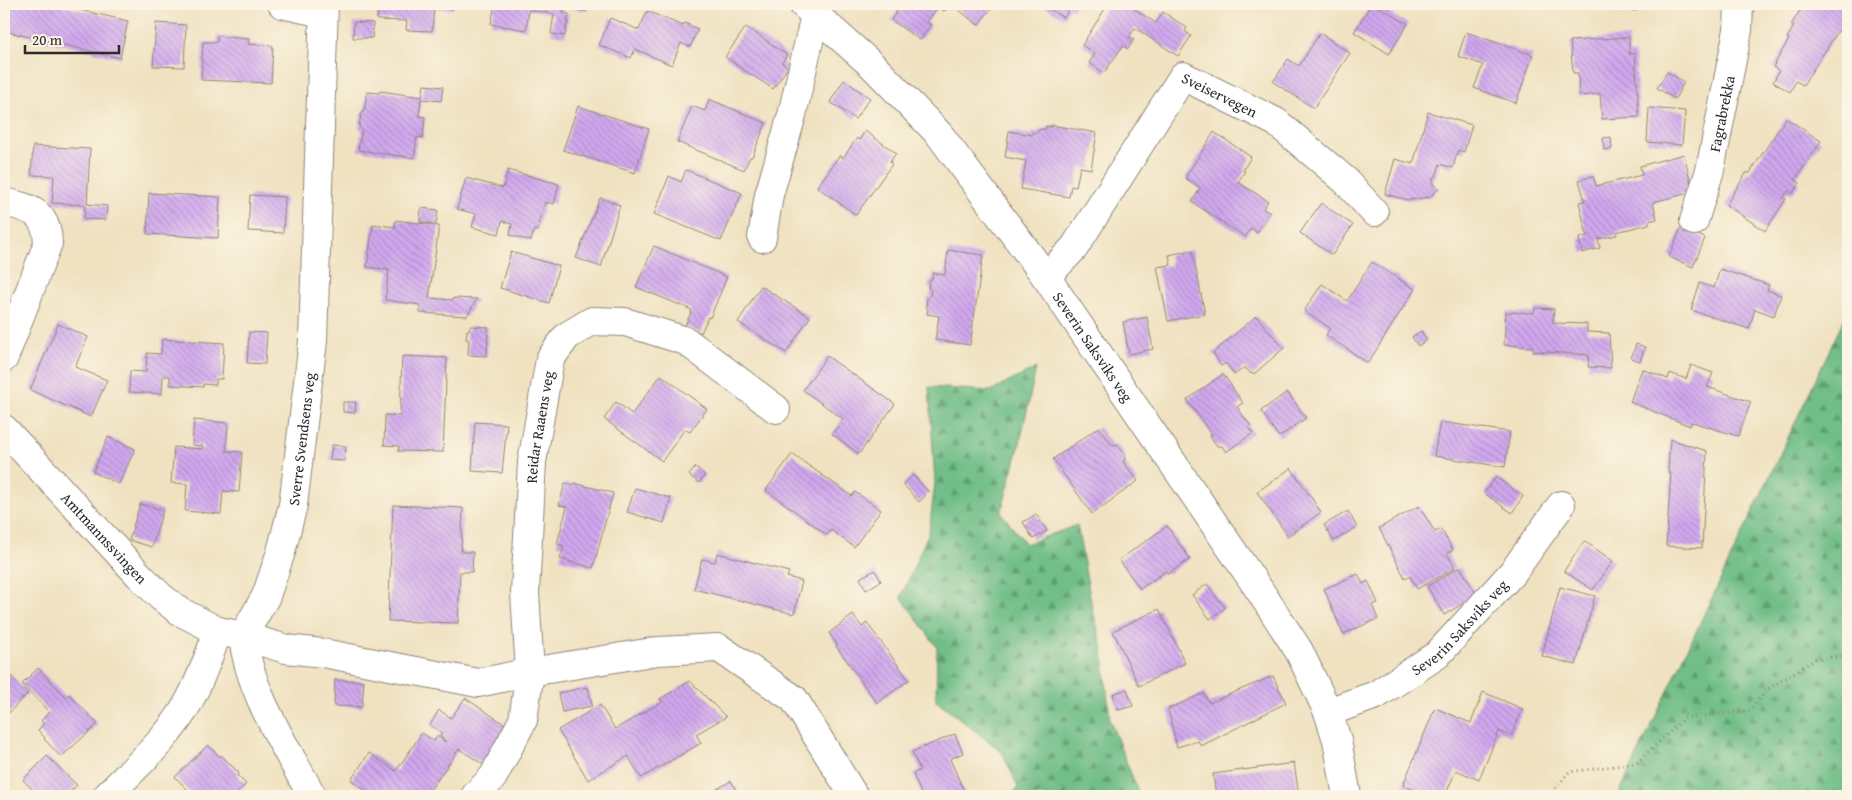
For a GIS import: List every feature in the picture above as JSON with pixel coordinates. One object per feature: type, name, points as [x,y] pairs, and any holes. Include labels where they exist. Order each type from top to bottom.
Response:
[{"type":"street","points":[[282,4],[323,8]]},
{"type":"street","name":"Fagrabrekka","points":[[1694,220],[1710,170],[1738,30],[1739,4]]},
{"type":"street","name":"Sverre Svendsens veg","points":[[107,796],[175,723],[231,633],[266,596],[281,552],[303,504],[312,341],[323,8]]},
{"type":"street","name":"Severin Saksviks veg","points":[[762,238],[769,195],[792,115],[809,9]]},
{"type":"street","name":"Severin Saksviks veg","points":[[809,9],[873,66],[939,134],[1046,277],[1299,651],[1328,712],[1337,740],[1347,796]]},
{"type":"street","name":"Sveiservegen","points":[[1046,277],[1074,248],[1183,76],[1276,122],[1346,181],[1374,212]]},
{"type":"street","points":[[4,202],[25,207],[36,213],[43,220],[47,229],[48,242],[4,358]]},
{"type":"street","name":"Reidar Raaens veg","points":[[475,796],[493,777],[523,720],[530,672],[525,593],[532,462],[550,359],[568,336],[592,321],[625,322],[686,341],[776,409]]},
{"type":"street","name":"Amtmannssvingen","points":[[4,429],[161,597],[181,612],[231,633]]},
{"type":"street","name":"Severin Saksviks veg","points":[[1328,712],[1376,695],[1438,655],[1513,572],[1561,505]]},
{"type":"street","points":[[231,633],[286,649],[323,653],[478,683],[530,672],[658,651],[719,648],[794,699],[854,796]]},
{"type":"street","points":[[231,633],[245,651],[263,704],[312,796]]},
{"type":"street","points":[[323,653],[355,643]]},
{"type":"path","points":[[1549,796],[1569,772],[1637,763],[1684,718],[1749,710],[1768,689],[1816,659],[1848,655]]},
{"type":"green space","points":[[1848,311],[1848,796],[1618,796]]},
{"type":"green space","points":[[1036,368],[1020,443],[1001,513],[1026,544],[1077,525],[1091,602],[1103,650],[1110,721],[1140,796],[1012,796],[1018,787],[1002,752],[936,700],[937,647],[901,597],[929,532],[935,483],[929,387],[991,391]]},
{"type":"building","points":[[4,4],[54,4],[128,21],[120,58],[4,31]]},
{"type":"building","points":[[378,4],[454,4],[453,9],[434,8],[432,31],[406,30],[407,21],[377,20]]},
{"type":"building","points":[[495,4],[588,4],[587,11],[564,7],[563,13],[569,14],[565,36],[551,34],[554,14],[529,10],[526,30],[491,24]]},
{"type":"building","points":[[902,4],[950,4],[944,11],[938,7],[927,22],[931,25],[920,40],[891,20]]},
{"type":"building","points":[[957,4],[983,4],[991,9],[978,25],[955,7]]},
{"type":"building","points":[[1041,4],[1077,4],[1073,9],[1070,7],[1064,18]]},
{"type":"building","points":[[1108,4],[1138,4],[1134,9],[1156,23],[1163,12],[1187,28],[1185,31],[1191,36],[1178,56],[1135,28],[1129,37],[1134,39],[1128,49],[1123,46],[1104,73],[1089,63],[1095,54],[1082,45]]},
{"type":"building","points":[[1371,4],[1408,24],[1389,54],[1354,32]]},
{"type":"building","points":[[1601,4],[1637,4],[1636,11]]},
{"type":"building","points":[[1804,4],[1848,4],[1848,16],[1803,85],[1796,81],[1790,92],[1773,82],[1779,71],[1773,67],[1789,39],[1787,38],[1794,26],[1791,25]]},
{"type":"building","points":[[647,11],[683,26],[684,23],[698,29],[690,47],[681,43],[672,65],[635,49],[631,58],[599,45],[610,18],[639,30]]},
{"type":"building","points":[[354,22],[373,23],[372,38],[353,38]]},
{"type":"building","points":[[156,23],[186,25],[184,67],[153,66]]},
{"type":"building","points":[[746,27],[787,55],[782,63],[788,67],[773,89],[725,57]]},
{"type":"building","points":[[1466,32],[1533,55],[1516,103],[1474,88],[1483,65],[1458,56]]},
{"type":"building","points":[[1320,33],[1350,53],[1314,108],[1273,82],[1288,59],[1299,66]]},
{"type":"building","points":[[217,36],[249,39],[248,44],[273,46],[271,83],[201,80],[203,42],[217,42]]},
{"type":"building","points":[[1629,37],[1629,54],[1635,53],[1639,117],[1602,119],[1600,94],[1579,96],[1578,73],[1573,73],[1570,41]]},
{"type":"building","points":[[1667,72],[1684,82],[1675,99],[1657,88]]},
{"type":"building","points":[[844,80],[870,98],[855,119],[830,102]]},
{"type":"building","points":[[424,85],[443,87],[441,101],[421,99],[419,116],[425,117],[423,138],[417,137],[414,158],[358,150],[362,130],[359,127],[361,114],[364,111],[367,92],[379,93],[380,91],[422,97]]},
{"type":"building","points":[[709,99],[766,123],[752,157],[750,157],[744,170],[677,142],[692,106],[705,111]]},
{"type":"building","points":[[578,106],[649,129],[635,173],[563,150]]},
{"type":"building","points":[[1649,108],[1685,111],[1682,145],[1647,142]]},
{"type":"building","points":[[1428,112],[1472,125],[1464,152],[1458,150],[1453,168],[1440,164],[1436,177],[1433,177],[1433,185],[1439,188],[1430,197],[1408,200],[1385,194],[1395,159],[1413,164]]},
{"type":"building","points":[[1786,118],[1821,141],[1795,180],[1800,183],[1792,194],[1788,191],[1783,198],[1786,199],[1765,231],[1726,205]]},
{"type":"building","points":[[1051,125],[1097,133],[1091,169],[1080,167],[1076,187],[1071,186],[1069,197],[1021,189],[1026,161],[1005,157],[1009,131],[1032,135],[1033,132],[1037,133],[1040,129],[1046,129],[1046,126],[1051,127]]},
{"type":"building","points":[[865,131],[896,153],[890,162],[892,164],[856,215],[817,187],[840,155],[843,158],[857,138],[859,140]]},
{"type":"building","points":[[1214,132],[1251,157],[1238,182],[1268,201],[1263,209],[1270,213],[1257,233],[1251,228],[1245,237],[1192,202],[1200,188],[1185,178]]},
{"type":"building","points":[[1611,137],[1612,149],[1604,150],[1603,138]]},
{"type":"building","points":[[33,146],[90,149],[87,204],[107,206],[106,220],[84,219],[85,205],[52,203],[54,176],[31,175]]},
{"type":"building","points":[[1684,154],[1693,192],[1653,202],[1657,219],[1649,221],[1649,224],[1616,232],[1617,235],[1598,239],[1600,248],[1582,253],[1579,238],[1587,236],[1579,202],[1585,201],[1579,180],[1593,176],[1596,186],[1642,175],[1640,166]]},
{"type":"building","points":[[508,170],[559,184],[554,204],[545,202],[537,231],[534,230],[531,241],[510,235],[512,224],[502,221],[499,234],[472,227],[476,214],[457,209],[466,178],[503,188]]},
{"type":"building","points":[[686,170],[742,193],[721,241],[654,214],[669,176],[681,182]]},
{"type":"building","points":[[149,193],[220,197],[218,238],[147,234]]},
{"type":"building","points":[[250,195],[285,197],[283,233],[248,231]]},
{"type":"building","points":[[600,198],[620,205],[601,267],[576,258]]},
{"type":"building","points":[[1321,203],[1353,225],[1332,255],[1300,233]]},
{"type":"building","points":[[421,208],[438,210],[436,224],[420,222]]},
{"type":"building","points":[[396,220],[439,226],[429,298],[477,299],[467,316],[420,313],[420,305],[385,300],[389,270],[367,267],[373,224],[395,227]]},
{"type":"building","points":[[1681,228],[1705,238],[1693,267],[1669,257]]},
{"type":"building","points":[[654,246],[727,277],[710,318],[708,317],[701,333],[685,326],[692,310],[636,287]]},
{"type":"building","points":[[948,250],[983,255],[970,345],[935,340],[939,316],[927,314],[927,298],[930,296],[931,290],[928,288],[929,281],[932,279],[933,273],[945,275]]},
{"type":"building","points":[[1192,250],[1205,314],[1168,321],[1157,267],[1171,265],[1169,255]]},
{"type":"building","points":[[511,252],[559,266],[549,303],[500,288]]},
{"type":"building","points":[[1372,262],[1415,289],[1368,363],[1326,335],[1330,328],[1304,311],[1322,284],[1347,301]]},
{"type":"building","points":[[1720,269],[1769,285],[1767,290],[1781,295],[1774,316],[1755,309],[1749,329],[1691,310],[1700,283],[1714,288]]},
{"type":"building","points":[[761,286],[810,317],[786,353],[738,322]]},
{"type":"building","points":[[1535,308],[1554,309],[1553,323],[1587,324],[1587,332],[1609,333],[1611,368],[1588,367],[1589,355],[1533,351],[1533,347],[1504,345],[1506,312],[1534,313]]},
{"type":"building","points":[[1256,316],[1284,348],[1254,374],[1251,374],[1245,367],[1234,375],[1226,363],[1221,366],[1213,353]]},
{"type":"building","points":[[1147,317],[1153,349],[1129,354],[1123,322]]},
{"type":"building","points":[[58,324],[88,337],[75,367],[107,380],[91,417],[30,390]]},
{"type":"building","points":[[470,326],[488,327],[487,356],[468,355],[469,340],[466,339],[467,330],[469,330]]},
{"type":"building","points":[[1421,331],[1427,340],[1418,346],[1412,337]]},
{"type":"building","points":[[249,332],[267,333],[265,364],[247,363]]},
{"type":"building","points":[[162,339],[224,343],[222,379],[216,379],[216,385],[203,384],[203,387],[170,385],[170,376],[163,376],[162,394],[129,392],[130,371],[146,372],[147,353],[161,354]]},
{"type":"building","points":[[1636,344],[1645,347],[1640,361],[1631,358]]},
{"type":"building","points":[[402,356],[447,358],[443,452],[398,451],[399,446],[384,445],[385,415],[400,416]]},
{"type":"building","points":[[827,356],[895,404],[859,454],[832,434],[843,419],[803,390]]},
{"type":"building","points":[[1691,365],[1713,373],[1707,387],[1751,402],[1738,436],[1692,422],[1690,426],[1630,402],[1642,369],[1668,379],[1670,373],[1686,379]]},
{"type":"building","points":[[1223,374],[1243,403],[1237,407],[1250,425],[1249,427],[1253,433],[1226,452],[1222,446],[1217,446],[1210,436],[1212,435],[1187,400]]},
{"type":"building","points":[[661,375],[707,409],[690,432],[685,429],[662,461],[604,419],[616,402],[632,414]]},
{"type":"building","points":[[1287,392],[1306,418],[1279,437],[1261,411]]},
{"type":"building","points":[[343,402],[356,402],[355,413],[343,412]]},
{"type":"building","points":[[194,420],[228,423],[226,451],[242,452],[239,492],[223,491],[221,514],[185,511],[187,484],[171,483],[174,447],[203,449],[203,446],[192,445]]},
{"type":"building","points":[[475,422],[507,424],[502,473],[472,471]]},
{"type":"building","points":[[1440,422],[1510,432],[1505,467],[1434,456]]},
{"type":"building","points":[[1099,427],[1112,445],[1118,445],[1125,455],[1125,460],[1123,461],[1138,481],[1092,514],[1053,459]]},
{"type":"building","points":[[108,437],[135,449],[119,484],[93,472]]},
{"type":"building","points":[[1670,439],[1707,451],[1702,548],[1666,546],[1671,473],[1668,473]]},
{"type":"building","points":[[332,445],[346,446],[345,461],[330,460]]},
{"type":"building","points":[[792,454],[852,496],[855,492],[881,510],[854,547],[831,530],[827,535],[766,490]]},
{"type":"building","points":[[696,467],[705,475],[699,483],[689,475]]},
{"type":"building","points":[[1291,468],[1321,512],[1288,536],[1257,492]]},
{"type":"building","points":[[913,475],[929,492],[919,502],[903,484]]},
{"type":"building","points":[[1496,477],[1523,496],[1512,513],[1484,493]]},
{"type":"building","points":[[565,483],[573,485],[574,483],[613,493],[593,568],[560,559],[564,546],[557,544],[567,507],[559,505]]},
{"type":"building","points":[[635,488],[671,498],[664,523],[627,512]]},
{"type":"building","points":[[140,504],[163,510],[152,547],[129,540]]},
{"type":"building","points":[[393,505],[463,508],[461,552],[473,552],[472,572],[460,572],[458,623],[388,621]]},
{"type":"building","points":[[1419,506],[1435,532],[1441,529],[1453,550],[1447,553],[1455,568],[1417,589],[1410,576],[1405,578],[1379,528]]},
{"type":"building","points":[[1348,511],[1357,527],[1334,541],[1324,525]]},
{"type":"building","points":[[1036,514],[1047,531],[1033,539],[1023,522]]},
{"type":"building","points":[[1167,526],[1190,559],[1168,574],[1166,571],[1140,589],[1119,560]]},
{"type":"building","points":[[1584,541],[1613,561],[1593,590],[1564,571]]},
{"type":"building","points":[[717,553],[789,572],[787,577],[802,581],[794,614],[694,589],[702,559],[715,562]]},
{"type":"building","points":[[1460,567],[1477,595],[1444,615],[1427,586]]},
{"type":"building","points":[[875,570],[881,581],[866,590],[860,578]]},
{"type":"building","points":[[1358,574],[1363,584],[1368,581],[1378,603],[1372,605],[1378,619],[1343,634],[1324,589]]},
{"type":"building","points":[[1207,584],[1225,608],[1210,619],[1192,595]]},
{"type":"building","points":[[1560,587],[1595,596],[1576,665],[1542,656]]},
{"type":"building","points":[[1159,609],[1185,663],[1139,686],[1113,631]]},
{"type":"building","points":[[853,615],[862,627],[867,623],[909,680],[877,703],[836,646],[837,644],[829,633]]},
{"type":"building","points":[[38,668],[66,697],[69,694],[98,724],[61,757],[38,730],[44,724],[41,721],[49,712],[22,684]]},
{"type":"building","points":[[4,669],[28,693],[4,718]]},
{"type":"building","points":[[1273,676],[1286,703],[1201,746],[1198,741],[1177,747],[1168,709],[1204,693],[1209,703]]},
{"type":"building","points":[[335,680],[364,681],[362,707],[334,706]]},
{"type":"building","points":[[690,681],[726,717],[696,734],[701,743],[641,778],[628,756],[588,780],[558,730],[600,705],[615,729],[662,702],[660,699]]},
{"type":"building","points":[[588,687],[592,706],[562,712],[558,693]]},
{"type":"building","points":[[1127,689],[1133,706],[1118,710],[1113,694]]},
{"type":"building","points":[[1483,692],[1523,709],[1511,736],[1499,731],[1479,780],[1456,770],[1445,796],[1429,796],[1403,785],[1435,708],[1471,723]]},
{"type":"building","points":[[465,698],[509,727],[484,765],[459,749],[426,796],[374,796],[351,780],[369,753],[396,771],[422,733],[434,741],[437,736],[447,743],[440,736],[442,733],[430,725],[439,710],[451,718]]},
{"type":"building","points":[[955,734],[963,753],[950,759],[966,796],[938,796],[937,793],[922,796],[913,774],[920,770],[912,752]]},
{"type":"building","points":[[208,745],[239,773],[237,775],[246,784],[234,796],[194,796],[175,777]]},
{"type":"building","points":[[47,756],[77,785],[66,796],[39,796],[23,780]]},
{"type":"building","points":[[1294,763],[1299,796],[1216,796],[1213,774]]},
{"type":"building","points":[[731,781],[740,796],[705,796]]}]
